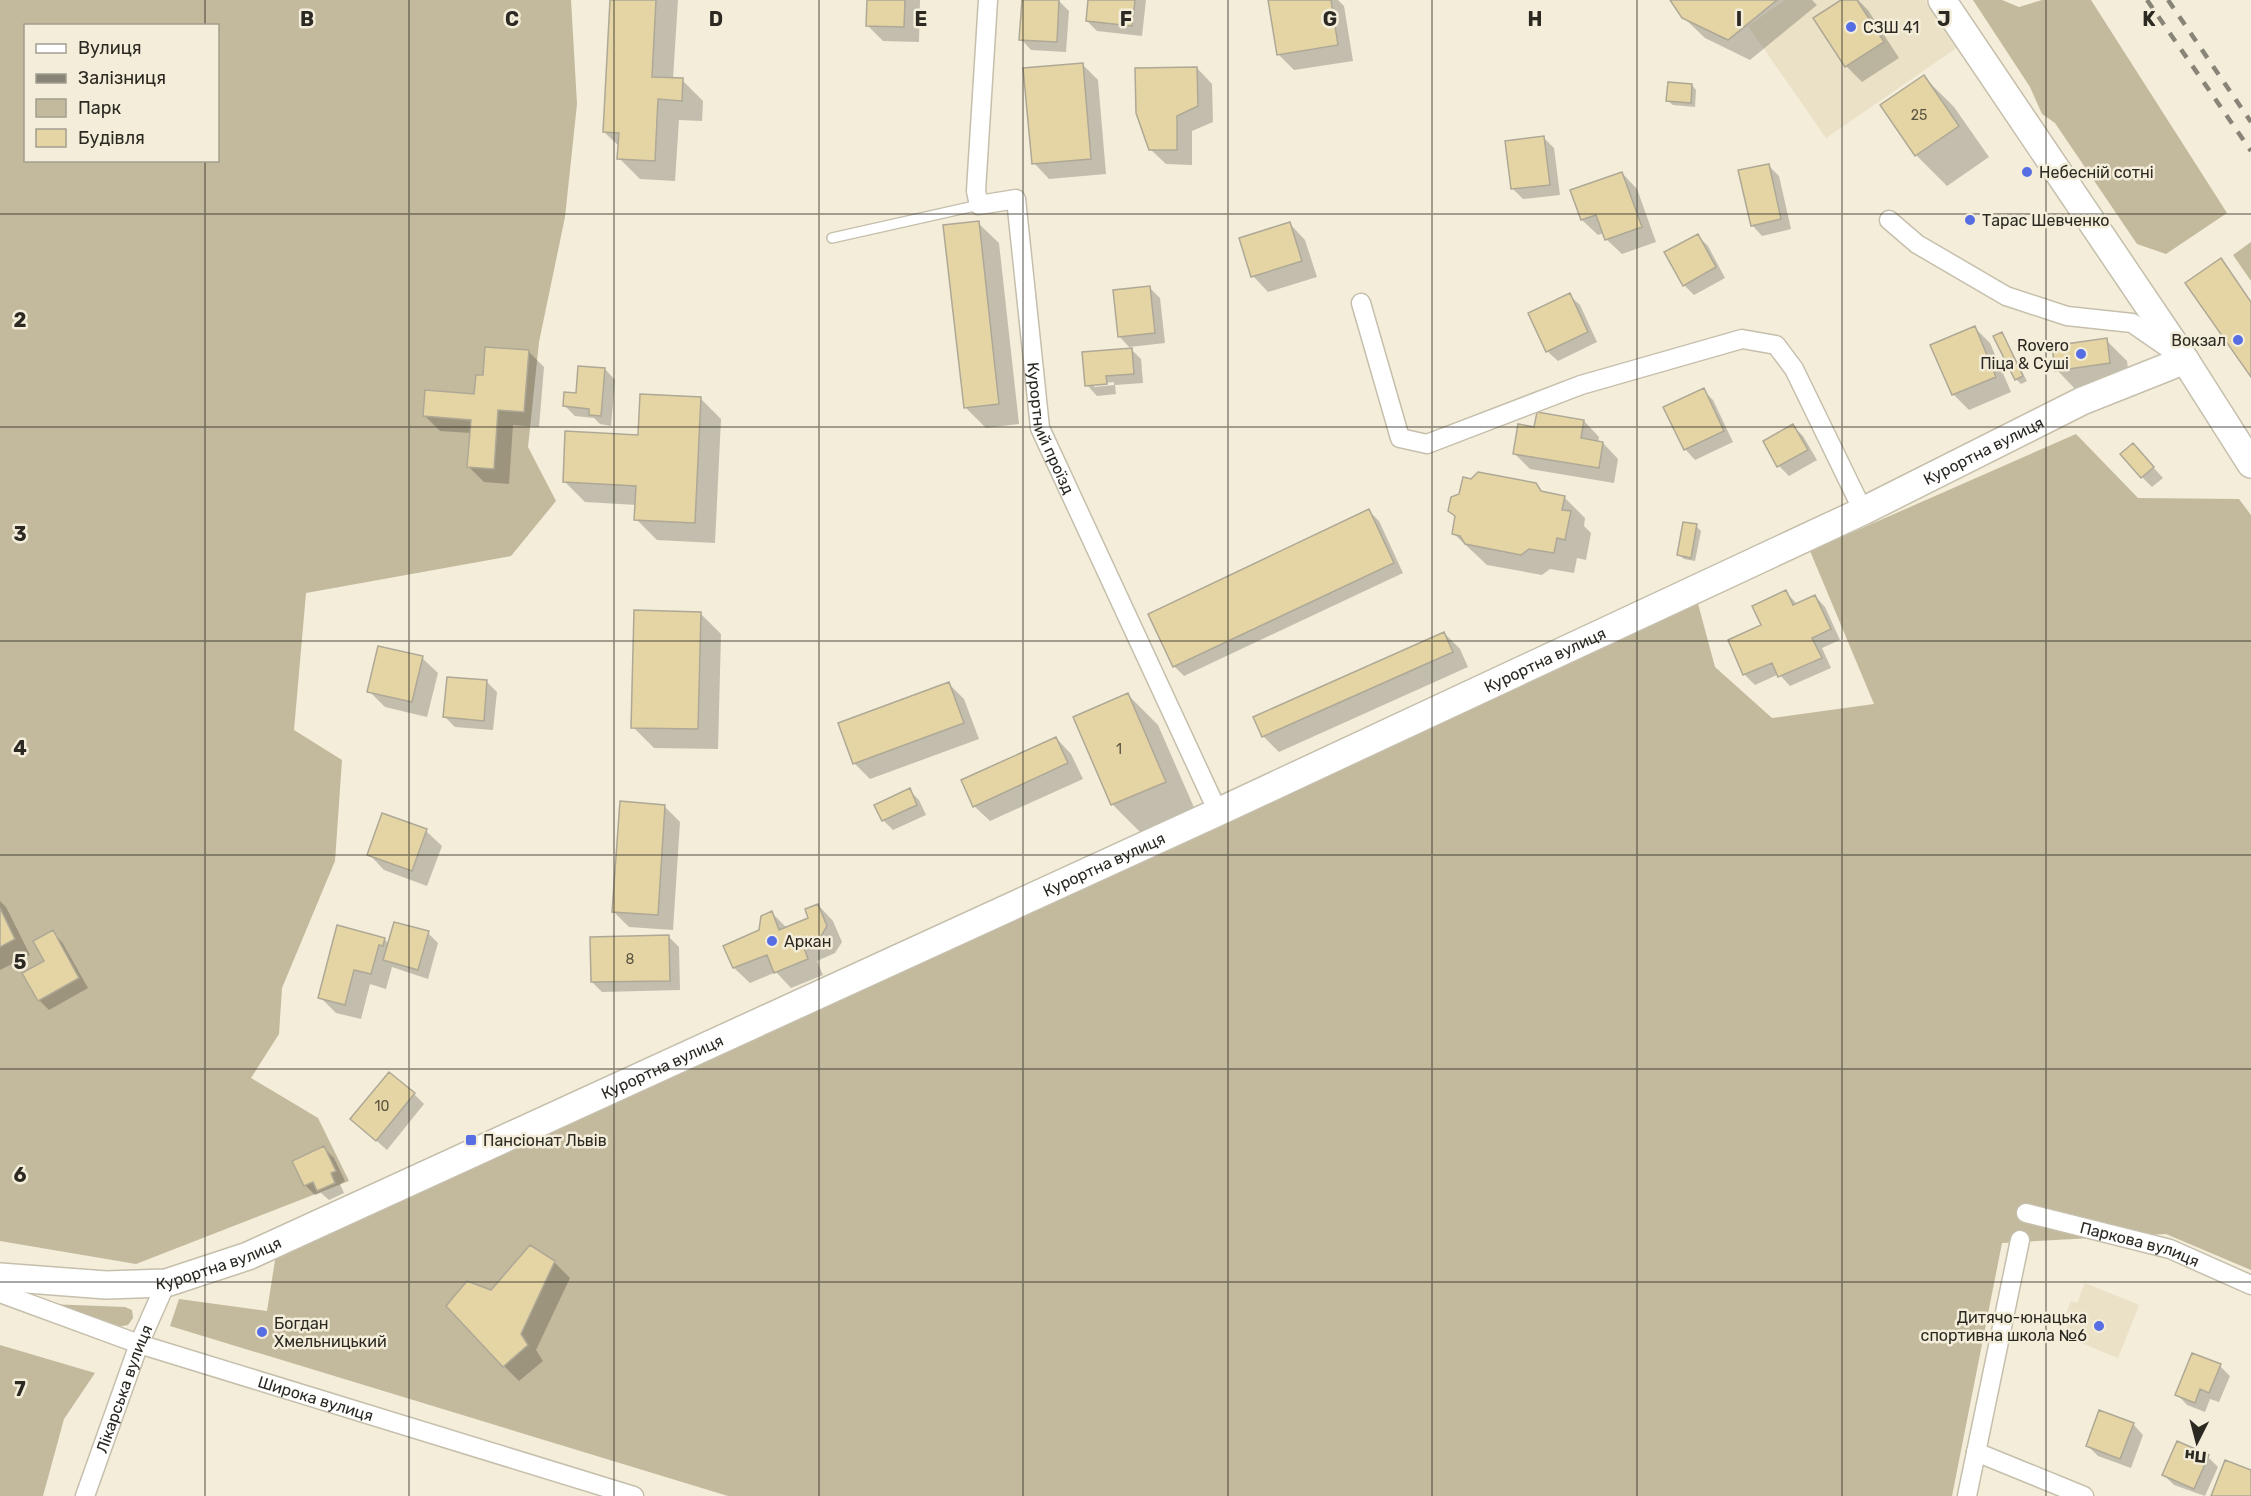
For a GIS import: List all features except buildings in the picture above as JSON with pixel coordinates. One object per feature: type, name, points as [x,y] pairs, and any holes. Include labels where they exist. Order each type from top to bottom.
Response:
[{"type":"main road","points":[[1942,0],[2185,360],[2251,464]]},
{"type":"main road","name":"Курортна вулиця","points":[[0,1277],[106,1285],[166,1283],[248,1256],[1218,812],[1863,511],[2082,400],[2185,360]]},
{"type":"street","points":[[979,205],[976,191],[988,0]]},
{"type":"street","name":"Курортний проїзд","points":[[979,205],[1016,199],[1040,428],[1218,812]]},
{"type":"street","points":[[1889,220],[1917,244],[2006,296],[2067,316],[2132,323],[2185,360]]},
{"type":"street","points":[[1361,303],[1400,438],[1427,444],[1581,385],[1673,358],[1742,339],[1776,345],[1794,369],[1863,511]]},
{"type":"street","name":"Паркова вулиця","points":[[2026,1214],[2170,1249],[2251,1285]]},
{"type":"street","points":[[1967,1496],[2020,1240]]},
{"type":"street","name":"Лікарська вулиця","points":[[85,1496],[139,1344],[166,1283]]},
{"type":"street","name":"Широка вулиця","points":[[0,1293],[139,1344],[634,1496]]},
{"type":"street","points":[[1976,1452],[2084,1496]]},
{"type":"lane","name":"Курортний проїзд","points":[[832,238],[979,205]]},
{"type":"shaded area","points":[[1785,0],[1925,0],[1958,47],[1826,138],[1748,26]]},
{"type":"shaded area","name":"Дитячо-юнацька спортивна школа №6","points":[[2085,1283],[2139,1305],[2118,1358],[2064,1336],[2071,1317],[2066,1314],[2071,1301],[2077,1303]]},
{"type":"green space","points":[[0,0],[571,0],[577,104],[565,217],[539,342],[528,447],[556,501],[511,556],[306,593],[294,730],[342,760],[335,861],[282,988],[279,1034],[251,1078],[318,1118],[349,1181],[136,1264],[0,1241]]},
{"type":"green space","points":[[1973,0],[2002,0],[2019,7],[2042,0],[2091,0],[2227,213],[2166,254],[2137,244],[2055,123],[2042,114],[2030,87]]},
{"type":"green space","points":[[2251,242],[2251,281],[2233,255]]},
{"type":"green space","points":[[2076,434],[2138,498],[2239,499],[2251,515],[2251,1270],[2166,1234],[2002,1243],[1952,1496],[728,1496],[170,1326],[179,1299],[267,1311],[276,1254],[940,955],[1697,600],[1715,667],[1772,718],[1874,704],[1810,551]]},
{"type":"green space","points":[[48,1304],[125,1307],[132,1310],[133,1318],[128,1325],[117,1327]]},
{"type":"green space","points":[[0,1345],[95,1373],[64,1419],[43,1496],[0,1496]]},
{"type":"railway","points":[[2147,0],[2251,151]]},
{"type":"railway","points":[[2168,0],[2251,122]]},
{"type":"place","name":"СЗШ 41","points":[[1851,27]]},
{"type":"place","name":"Небесній сотні","points":[[2027,172]]},
{"type":"place","name":"Тарас Шевченко","points":[[1970,220]]},
{"type":"place","name":"Вокзал","points":[[2238,340]]},
{"type":"place","name":"Rovero Піца & Суші","points":[[2081,354]]},
{"type":"place","name":"Аркан","points":[[772,941]]},
{"type":"place","name":"Пансіонат Львів","points":[[471,1140]]},
{"type":"place","name":"Дитячо-юнацька спортивна школа №6","points":[[2099,1326]]},
{"type":"place","name":"Богдан Хмельницький","points":[[262,1332]]}]
